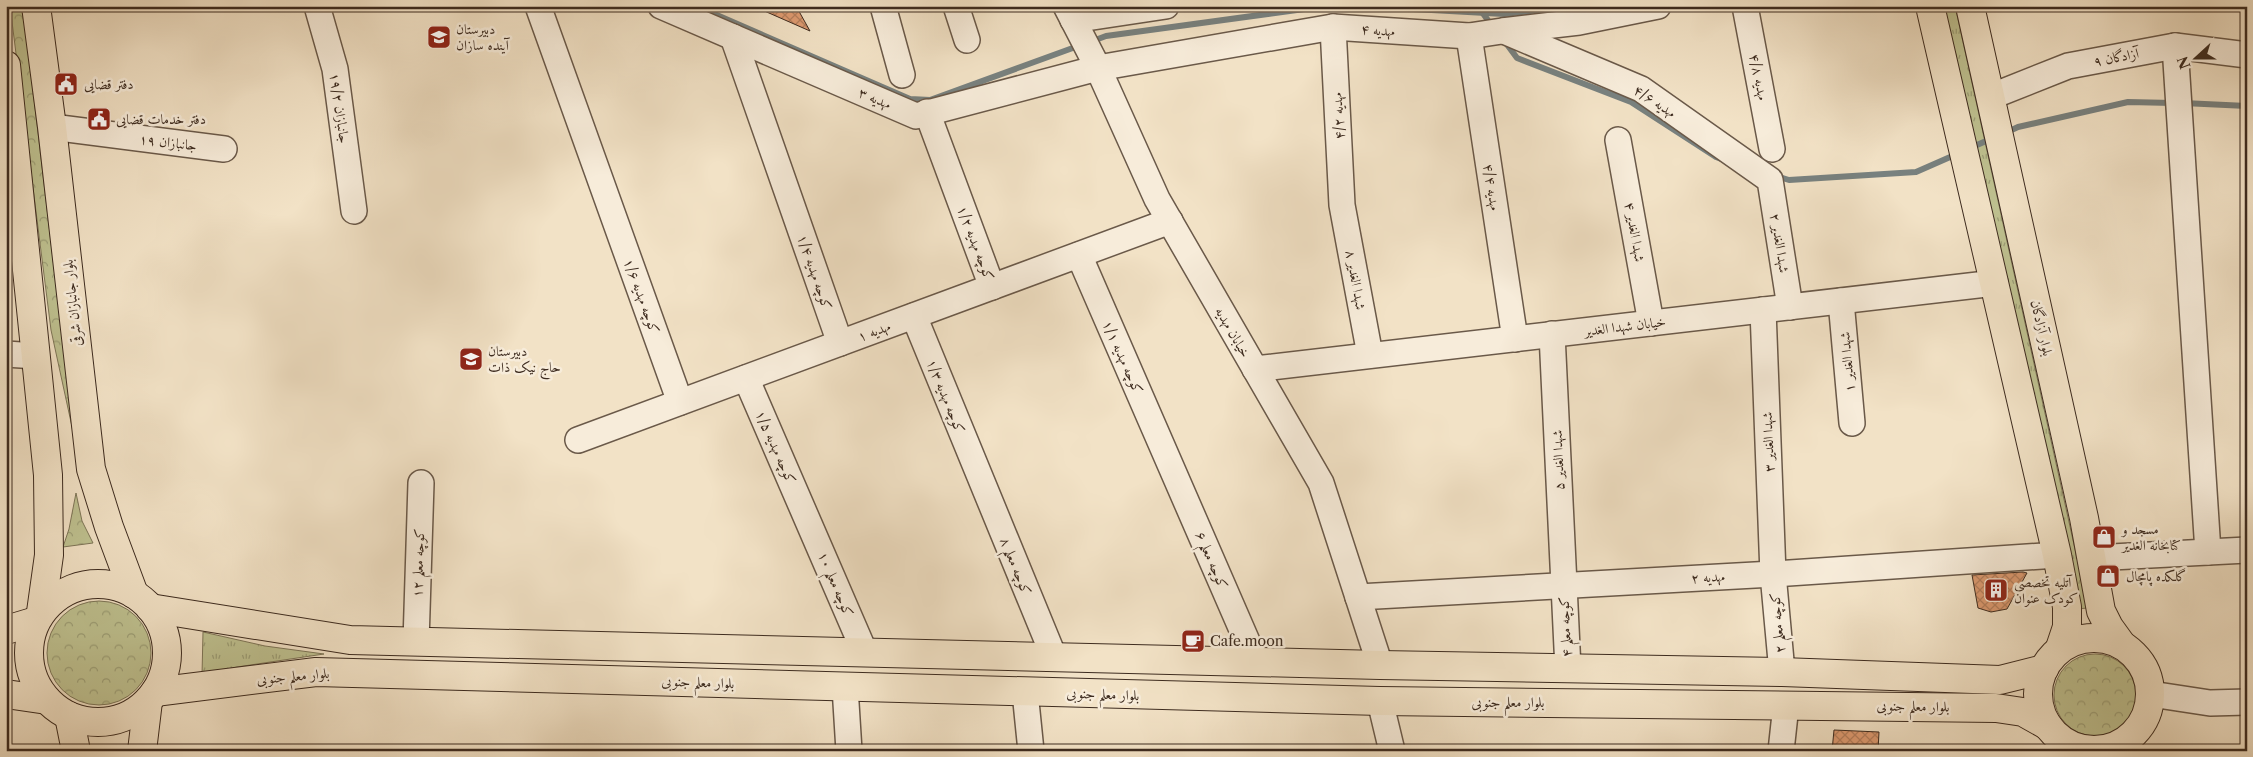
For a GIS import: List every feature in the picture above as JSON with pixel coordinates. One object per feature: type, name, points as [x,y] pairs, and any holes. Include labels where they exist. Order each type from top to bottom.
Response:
[{"type":"main road","name":"بلوار جانبازان شرقی","points":[[36,6],[52,127],[91,469],[109,527],[142,601]]},
{"type":"main road","points":[[1930,6],[2057,556],[2067,607],[2067,627],[2060,648]]},
{"type":"main road","name":"بلوار آزادگان","points":[[1970,6],[2092,558],[2101,611],[2109,627],[2122,645]]},
{"type":"main road","points":[[6,66],[48,475],[49,555],[38,617],[29,641],[29,662],[35,683],[47,700],[69,716],[85,721],[103,722],[120,719],[135,712],[152,697]]},
{"type":"main road","points":[[48,475],[91,469]]},
{"type":"main road","points":[[6,630],[38,617],[53,600],[67,590],[84,585],[101,583],[118,586],[142,601],[162,628],[167,650],[164,672],[152,697],[142,751]]},
{"type":"main road","name":"بلوار معلم جنوبی","points":[[142,601],[350,640],[1380,666],[1782,672],[2000,680],[2044,669]]},
{"type":"main road","points":[[2096,637],[2122,645],[2134,653],[2148,676],[2150,694],[2148,712],[2126,745],[2093,750],[2075,747],[2061,739],[2040,709],[2038,692],[2044,669],[2050,658],[2060,648],[2078,639],[2096,637]]},
{"type":"main road","points":[[1642,670],[1642,703]]},
{"type":"main road","name":"بلوار معلم جنوبی","points":[[152,697],[316,672],[1380,701],[1786,704],[1996,708],[2023,712],[2061,739]]},
{"type":"main road","points":[[6,694],[47,700]]},
{"type":"main road","points":[[69,716],[76,751]]},
{"type":"street","name":"جانبازان ۱۹/۲","points":[[317,6],[334,69],[354,210]]},
{"type":"street","name":"کوچه مهدیه ۱/۶","points":[[538,6],[680,402]]},
{"type":"street","name":"مهدیه ۳","points":[[661,6],[916,116],[1098,68]]},
{"type":"street","points":[[882,6],[902,75]]},
{"type":"street","points":[[956,6],[968,40]]},
{"type":"street","points":[[1069,13],[1166,6]]},
{"type":"street","name":"مهدیه ۴","points":[[1098,68],[1333,27],[1469,36],[1502,30],[1579,22],[1658,6]]},
{"type":"street","name":"مهدیه ۴/۸","points":[[1745,6],[1772,149]]},
{"type":"street","name":"خیابان مهدیه","points":[[1069,13],[1098,68],[1157,199],[1321,483],[1380,666]]},
{"type":"street","name":"مهدیه ۴/۲","points":[[1333,27],[1342,205]]},
{"type":"street","name":"مهدیه ۴/۶","points":[[1502,30],[1641,89],[1770,180]]},
{"type":"street","name":"مهدیه ۴/۴","points":[[1469,36],[1515,339]]},
{"type":"street","name":"کوچه مهدیه ۱/۴","points":[[733,37],[840,343]]},
{"type":"street","points":[[2175,46],[2208,552]]},
{"type":"street","name":"آزادگان ۹","points":[[1990,97],[2068,66],[2175,46],[2247,55]]},
{"type":"street","name":"کوچه مهدیه ۱/۲","points":[[927,112],[992,287]]},
{"type":"street","name":"جانبازان ۱۹","points":[[52,127],[224,149]]},
{"type":"street","name":"شهدا الغدیر ۴","points":[[1618,140],[1651,323]]},
{"type":"street","name":"شهدا الغدیر ۲","points":[[1770,180],[1790,307]]},
{"type":"street","name":"شهدا الغدیر ۸","points":[[1342,205],[1370,355]]},
{"type":"street","name":"مهدیه ۱","points":[[578,440],[1170,221]]},
{"type":"street","name":"کوچه مهدیه ۱/۱","points":[[1079,255],[1168,458]]},
{"type":"street","name":"خیابان شهدا الغدیر","points":[[1255,369],[1995,283]]},
{"type":"street","name":"شهدا الغدیر ۱","points":[[1841,301],[1852,423]]},
{"type":"street","name":"شهدا الغدیر ۳","points":[[1762,310],[1773,574]]},
{"type":"street","name":"کوچه مهدیه ۱/۳","points":[[914,316],[979,476]]},
{"type":"street","name":"شهدا الغدیر ۵","points":[[1552,334],[1563,585]]},
{"type":"street","points":[[6,354],[36,356]]},
{"type":"street","name":"کوچه مهدیه ۱/۵","points":[[746,378],[806,515]]},
{"type":"street","name":"کوچه معلم ۶","points":[[1168,458],[1256,662]]},
{"type":"street","name":"کوچه معلم ۸","points":[[979,476],[1054,657]]},
{"type":"street","name":"کوچه معلم ۱۲","points":[[416,642],[421,483]]},
{"type":"street","name":"کوچه معلم ۱۰","points":[[806,515],[866,653]]},
{"type":"street","points":[[2092,558],[2247,550]]},
{"type":"street","name":"مهدیه ۲","points":[[1358,597],[2057,556]]},
{"type":"street","name":"کوچه معلم ۲","points":[[1773,574],[1782,672]]},
{"type":"street","name":"کوچه معلم ۴","points":[[1563,585],[1568,669]]},
{"type":"street","points":[[845,687],[849,751]]},
{"type":"street","points":[[1025,692],[1032,751]]},
{"type":"street","points":[[2150,694],[2210,703],[2247,702]]},
{"type":"street","points":[[1380,701],[1392,751]]},
{"type":"street","points":[[1781,751],[1786,704]]},
{"type":"green space","points":[[10,6],[23,6],[74,436],[51,330]]},
{"type":"green space","points":[[1937,6],[1955,6],[2088,608],[2076,609]]},
{"type":"green space","points":[[76,493],[82,521],[93,543],[63,547],[69,529]]},
{"type":"green space","points":[[99,601],[119,605],[136,616],[147,633],[151,653],[147,673],[136,690],[119,701],[99,705],[79,701],[62,690],[51,673],[47,653],[51,633],[62,616],[79,605]]},
{"type":"green space","points":[[203,632],[265,646],[324,654],[237,667],[202,675]]},
{"type":"green space","points":[[2087,654],[2103,654],[2118,661],[2129,672],[2136,687],[2133,711],[2124,724],[2103,736],[2087,736],[2072,729],[2061,718],[2054,703],[2054,687],[2061,672],[2072,661]]},
{"type":"building","points":[[753,6],[796,6],[810,31]]},
{"type":"building","name":"آتلیه تخصصی کودک عنوان","points":[[2027,573],[2007,609],[1991,612],[1978,608],[1972,575]]},
{"type":"building","points":[[1834,730],[1879,732],[1878,751],[1832,751]]},
{"type":"waterway","points":[[696,6],[910,99],[930,100],[1081,45]]},
{"type":"waterway","points":[[1090,42],[1106,36],[1326,6]]},
{"type":"waterway","points":[[1359,6],[1504,14],[1575,6]]},
{"type":"waterway","points":[[1482,12],[1492,26]]},
{"type":"waterway","points":[[1503,39],[1517,58],[1631,102],[1716,157],[1724,160]]},
{"type":"waterway","points":[[2005,133],[2018,127],[2128,102],[2173,103]]},
{"type":"waterway","points":[[2183,103],[2247,106]]},
{"type":"waterway","points":[[1970,148],[1993,138]]},
{"type":"waterway","points":[[1776,176],[1789,180],[1916,172],[1957,154]]},
{"type":"place","name":"دبیرستان آینده سازان","points":[[439,37]]},
{"type":"place","name":"دفتر قضایی","points":[[66,84]]},
{"type":"place","name":"دفتر خدمات قضایی","points":[[99,119]]},
{"type":"place","name":"دبیرستان حاج نیک ذات","points":[[471,359]]},
{"type":"place","name":"مسجد و کتابخانه الغدیر","points":[[2104,537]]},
{"type":"place","name":"گلکده پامچال","points":[[2108,576]]},
{"type":"place","name":"آتلیه تخصصی کودک عنوان","points":[[1996,590]]},
{"type":"place","name":"Cafe.moon","points":[[1193,641]]}]
